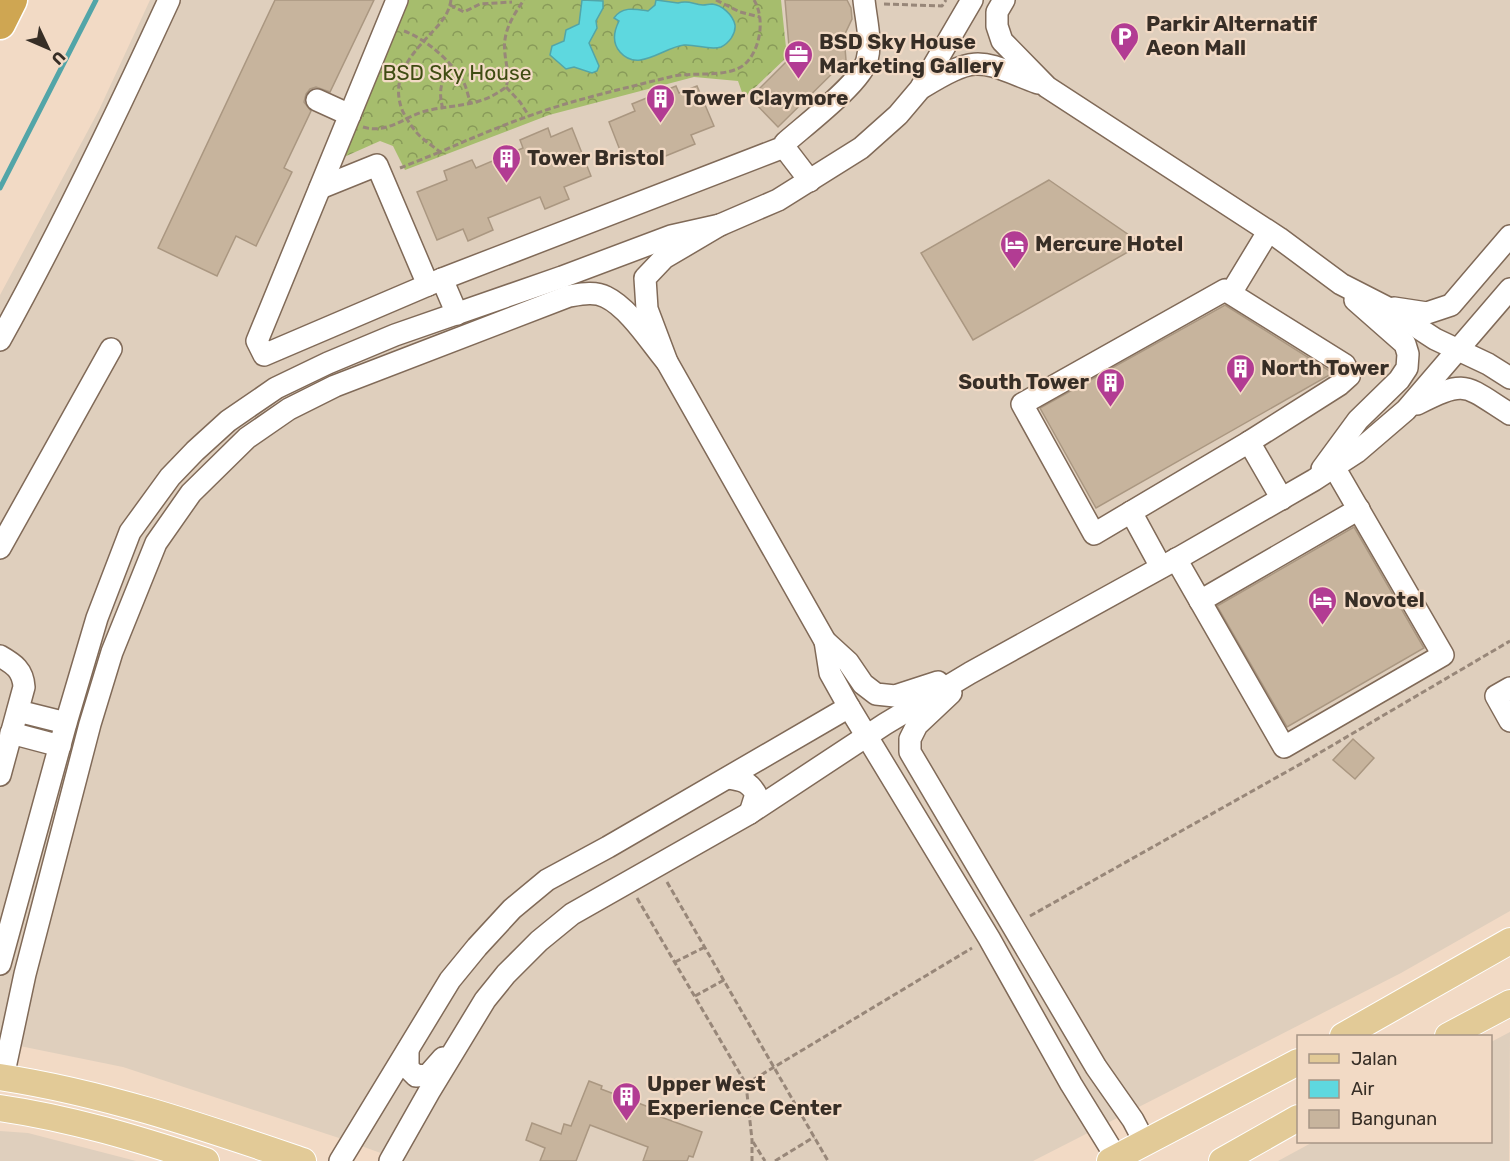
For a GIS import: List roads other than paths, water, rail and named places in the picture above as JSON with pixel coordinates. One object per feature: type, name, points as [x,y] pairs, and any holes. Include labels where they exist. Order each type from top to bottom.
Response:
[{"type":"highway","points":[[0,24],[12,0]]},
{"type":"main road","points":[[1345,1035],[1510,941]]},
{"type":"main road","points":[[1450,1035],[1510,1003]]},
{"type":"main road","points":[[1113,1159],[1297,1063]]},
{"type":"main road","points":[[1,1077],[76,1091],[150,1110],[303,1161]]},
{"type":"main road","points":[[0,1108],[90,1126],[206,1161]]},
{"type":"main road","points":[[1222,1161],[1297,1119]]},
{"type":"street","points":[[0,340],[122,102],[169,0]]},
{"type":"street","points":[[397,0],[257,341],[264,355],[427,286],[784,147],[785,143],[857,78],[867,63],[870,45],[864,2]]},
{"type":"street","points":[[970,673],[895,696],[876,694],[863,684],[848,662],[825,641],[667,362],[647,309],[645,278],[664,258],[720,225],[778,200],[861,148],[898,115],[920,88],[973,0],[1000,6],[997,26],[1002,41],[1047,87]]},
{"type":"street","points":[[920,88],[952,69],[968,63],[983,62],[1047,87],[1268,232],[1341,284],[1386,307],[1425,333],[1488,364],[1510,378]]},
{"type":"street","points":[[316,100],[349,119]]},
{"type":"street","points":[[784,147],[810,181]]},
{"type":"street","points":[[320,188],[376,165],[427,286],[426,325]]},
{"type":"street","points":[[1,1077],[25,974],[90,723],[112,652],[156,543],[191,493],[247,438],[289,408],[566,286],[671,236],[720,225]]},
{"type":"street","points":[[1231,293],[1268,232]]},
{"type":"street","points":[[1386,307],[1427,313],[1451,305],[1510,236]]},
{"type":"street","points":[[1314,480],[1358,420],[1399,380],[1407,368],[1408,354],[1405,344],[1355,300],[1341,284]]},
{"type":"street","points":[[427,286],[457,314]]},
{"type":"street","points":[[25,974],[0,966],[97,618],[130,532],[170,477],[228,421],[276,388],[328,363],[457,314],[566,286],[606,297],[630,317],[667,362]]},
{"type":"street","points":[[1225,290],[1345,365],[1349,376],[1339,386],[1249,442],[1094,534],[1022,404],[1225,290]]},
{"type":"street","points":[[390,1161],[485,1000],[506,974],[539,941],[572,914],[750,813],[867,735],[970,673],[1282,499],[1357,452],[1406,410],[1510,290]]},
{"type":"street","points":[[0,548],[111,349]]},
{"type":"street","points":[[1406,410],[1458,387],[1468,388],[1510,414]]},
{"type":"street","points":[[1249,442],[1282,499]]},
{"type":"street","points":[[1131,512],[1200,601],[1284,747],[1443,655],[1334,467]]},
{"type":"street","points":[[1200,601],[1359,509]]},
{"type":"street","points":[[825,641],[830,673],[989,938],[1113,1159]]},
{"type":"street","points":[[0,656],[13,663],[24,676],[24,687],[0,775]]},
{"type":"street","points":[[970,673],[917,725],[910,739],[910,752],[1096,1068],[1133,1120],[1144,1143]]},
{"type":"street","points":[[1510,688],[1496,696],[1510,721]]},
{"type":"street","points":[[340,1161],[450,980],[512,909],[547,880],[729,778],[849,707]]},
{"type":"street","points":[[18,711],[66,723]]},
{"type":"street","points":[[11,733],[60,746]]},
{"type":"street","points":[[729,778],[743,780],[756,794],[750,813]]},
{"type":"street","points":[[408,1050],[408,1068],[416,1076],[428,1075],[462,1037]]},
{"type":"street","points":[[1071,1084],[1082,1089],[1088,1086],[1094,1081],[1096,1068]]},
{"type":"water","points":[[582,0],[603,1],[603,8],[596,21],[597,28],[589,43],[599,66],[597,71],[592,73],[574,67],[566,69],[550,55],[552,46],[564,41],[566,30],[579,24]]},
{"type":"water","points":[[656,0],[720,6],[734,21],[733,35],[727,43],[717,48],[684,45],[643,60],[627,58],[616,45],[615,33],[619,21],[614,18],[625,10],[648,11],[655,5]]},
{"type":"waterway","points":[[0,188],[96,0]]},
{"type":"place","name":"Parkir Alternatif Aeon Mall","points":[[1125,62]]},
{"type":"place","name":"BSD Sky House Marketing Gallery","points":[[798,80]]},
{"type":"place","name":"Tower Claymore","points":[[661,124]]},
{"type":"place","name":"Tower Bristol","points":[[506,184]]},
{"type":"place","name":"Mercure Hotel","points":[[1014,270]]},
{"type":"place","name":"North Tower","points":[[1240,394]]},
{"type":"place","name":"South Tower","points":[[1110,408]]},
{"type":"place","name":"Novotel","points":[[1323,626]]},
{"type":"place","name":"Upper West Experience Center","points":[[626,1122]]},
{"type":"park label","name":"BSD Sky House","points":[[457,73]]}]
